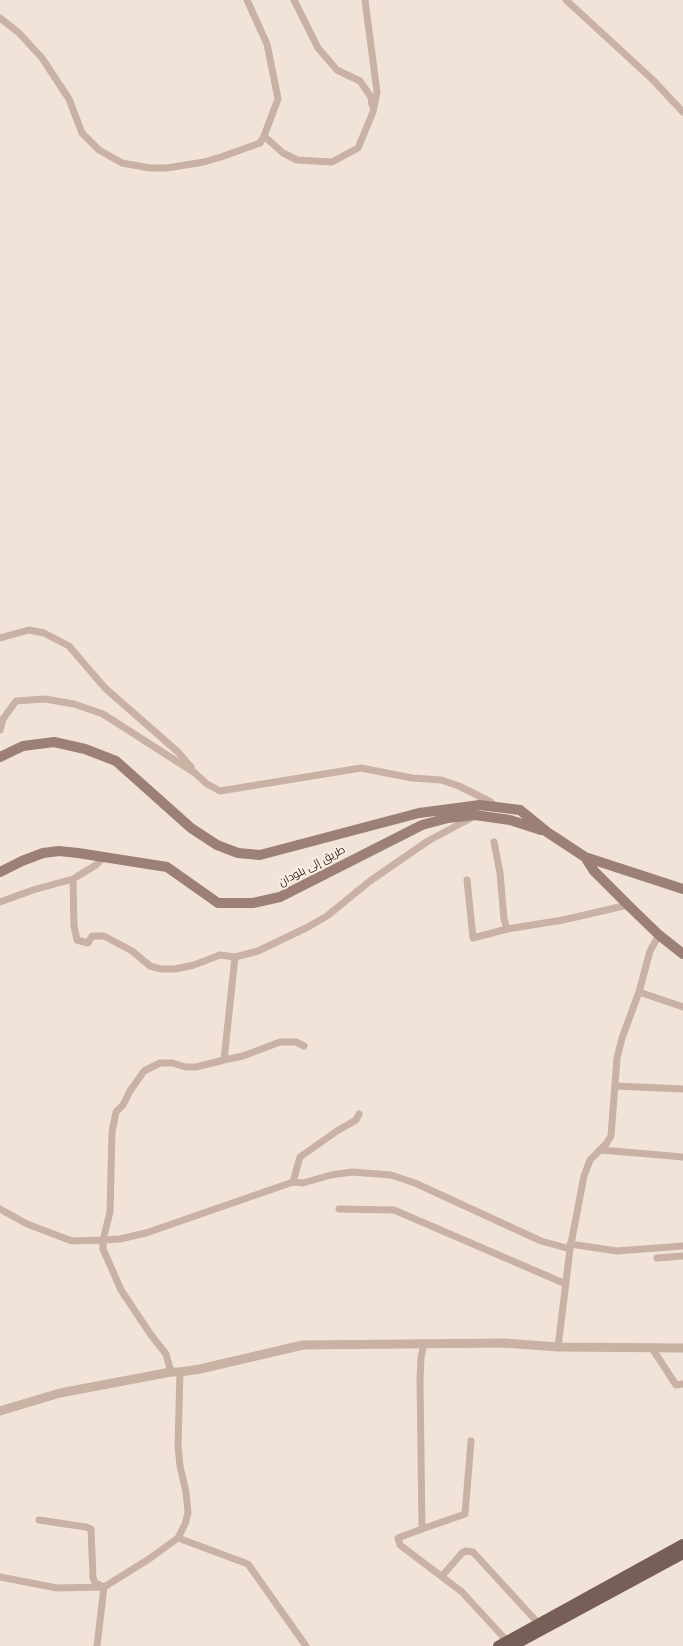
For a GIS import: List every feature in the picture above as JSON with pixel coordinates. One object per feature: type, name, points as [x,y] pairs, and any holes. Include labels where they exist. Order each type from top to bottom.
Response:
[{"type":"main road","points":[[0,757],[23,746],[39,742],[54,742],[85,749],[116,761],[191,828],[217,844],[238,853],[260,855],[419,813],[480,805],[520,810],[547,832],[585,857],[683,889]]},
{"type":"main road","name":"طريق إلى بلودان","points":[[0,872],[22,860],[43,853],[59,851],[167,867],[218,903],[253,903],[280,896],[422,825],[448,818],[475,815],[510,820],[547,832]]},
{"type":"main road","points":[[585,857],[594,871],[628,905],[659,935],[683,954]]},
{"type":"main road","points":[[510,1645],[539,1624],[683,1544]]},
{"type":"main road","points":[[510,1645],[683,1554]]},
{"type":"street","points":[[0,18],[19,33],[42,58],[69,99],[82,133],[99,150],[122,163],[150,168],[204,162],[247,148],[260,142],[264,136],[278,99],[267,44],[247,0]]},
{"type":"street","points":[[294,0],[318,48],[337,70],[360,81],[371,97],[373,112]]},
{"type":"street","points":[[264,136],[283,153],[297,160],[332,162],[358,148],[373,112],[377,92],[365,0]]},
{"type":"street","points":[[566,0],[653,80],[683,112]]},
{"type":"street","points":[[0,638],[29,630],[44,633],[68,646],[105,688],[178,752],[195,773],[207,784],[220,790],[361,768],[412,778],[441,780],[459,786],[491,802],[495,807]]},
{"type":"street","points":[[0,730],[3,718],[16,701],[45,699],[74,704],[103,714],[195,773]]},
{"type":"street","points":[[73,879],[74,926],[77,940],[88,943],[92,936],[104,936],[132,951],[150,966],[161,969],[176,969],[194,965],[220,955],[235,957],[258,951],[308,927],[327,916],[370,881],[428,841],[475,815]]},
{"type":"street","points":[[494,842],[500,873],[504,919],[507,929]]},
{"type":"street","points":[[0,902],[33,890],[73,879],[96,866],[102,858]]},
{"type":"street","points":[[467,880],[473,938],[507,929],[563,920],[628,905]]},
{"type":"street","points":[[558,1347],[570,1247],[584,1176],[590,1160],[601,1150],[611,1136],[617,1058],[622,1038],[639,992],[650,951],[659,935]]},
{"type":"street","points":[[224,1060],[235,957]]},
{"type":"street","points":[[639,992],[683,1008]]},
{"type":"street","points":[[0,1576],[57,1588],[104,1587],[149,1559],[178,1538],[185,1524],[188,1513],[179,1452],[176,1372],[166,1354],[147,1330],[121,1290],[103,1248],[103,1240],[110,1212],[109,1173],[113,1120],[116,1112],[123,1105],[130,1091],[144,1071],[160,1064],[172,1063],[196,1068],[242,1056],[280,1042],[296,1042],[304,1046]]},
{"type":"street","points":[[615,1086],[683,1089]]},
{"type":"street","points":[[293,1182],[300,1157],[337,1131],[356,1120],[359,1114]]},
{"type":"street","points":[[601,1150],[683,1157]]},
{"type":"street","points":[[0,1209],[27,1224],[72,1242],[120,1239],[146,1233],[293,1182],[303,1184],[331,1175],[352,1172],[391,1175],[415,1183],[541,1240],[570,1247],[617,1251],[683,1246]]},
{"type":"street","points":[[339,1209],[394,1210],[566,1284]]},
{"type":"street","points":[[657,1258],[683,1256]]},
{"type":"street","points":[[0,1411],[60,1393],[176,1372],[303,1345],[332,1343],[504,1343],[558,1347],[683,1348]]},
{"type":"street","points":[[422,1529],[420,1358],[424,1344]]},
{"type":"street","points":[[652,1348],[676,1385],[683,1384]]},
{"type":"street","points":[[471,1441],[465,1514],[398,1538],[400,1545],[474,1602],[510,1645]]},
{"type":"street","points":[[40,1520],[86,1527],[90,1529],[93,1578],[95,1583],[104,1587]]},
{"type":"street","points":[[178,1538],[248,1564],[306,1646]]},
{"type":"street","points":[[442,1576],[462,1553],[471,1551],[539,1624]]},
{"type":"street","points":[[97,1646],[104,1587]]}]
